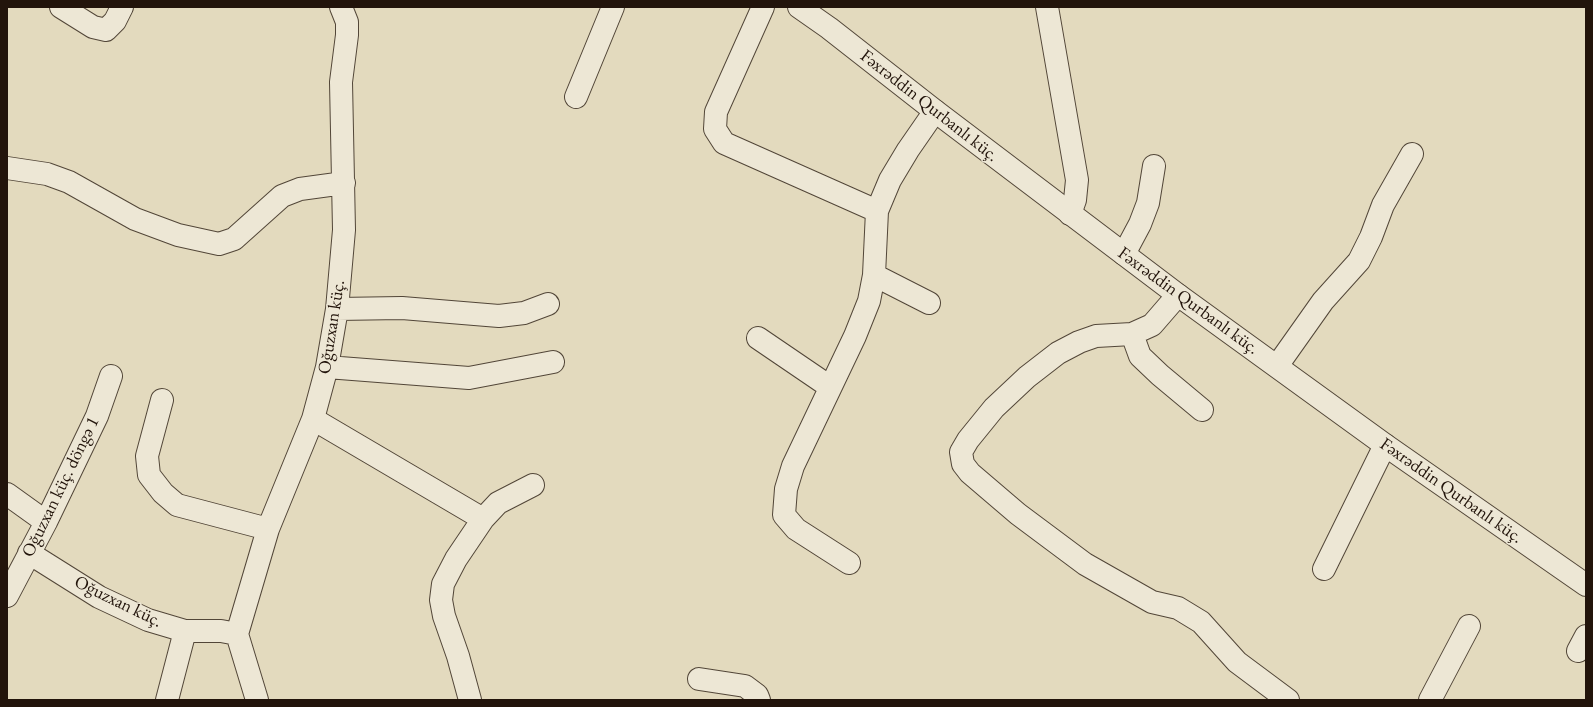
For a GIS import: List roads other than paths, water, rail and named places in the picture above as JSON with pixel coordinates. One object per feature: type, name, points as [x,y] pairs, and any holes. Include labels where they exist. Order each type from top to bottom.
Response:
[{"type":"street","points":[[61,7],[93,27],[106,30],[115,21],[122,7]]},
{"type":"street","points":[[576,97],[613,7]]},
{"type":"street","points":[[763,7],[716,112],[715,129],[724,143],[877,211]]},
{"type":"street","name":"Fəxrəddin Qurbanlı küç.","points":[[798,7],[829,28],[935,111],[1178,295],[1385,445],[1586,585]]},
{"type":"street","points":[[1047,7],[1077,180],[1076,200],[1070,214]]},
{"type":"street","name":"Oğuzxan küç.","points":[[29,553],[99,597],[148,620],[185,631],[221,631],[236,634],[268,529],[314,419],[327,367],[337,309],[344,230],[341,82],[347,35],[346,12]]},
{"type":"street","points":[[849,563],[796,529],[784,515],[786,490],[793,466],[855,336],[866,308],[874,275],[877,211],[894,174],[935,111]]},
{"type":"street","points":[[1277,366],[1323,301],[1359,261],[1371,237],[1383,205],[1412,154]]},
{"type":"street","points":[[1124,254],[1140,224],[1148,203],[1154,166]]},
{"type":"street","points":[[7,168],[47,174],[69,182],[135,219],[178,235],[219,244],[234,239],[282,196],[300,189],[344,183]]},
{"type":"street","points":[[874,275],[929,303]]},
{"type":"street","points":[[1178,295],[1152,325],[1132,334],[1096,336],[1079,342],[1058,353],[1027,377],[994,408],[968,440],[962,452],[963,464],[970,473],[1018,514],[1085,564],[1146,599],[1152,602],[1178,608],[1201,622],[1237,662],[1288,700]]},
{"type":"street","points":[[337,309],[402,308],[500,316],[524,313],[548,304]]},
{"type":"street","points":[[1132,334],[1140,356],[1202,410]]},
{"type":"street","points":[[758,338],[830,387]]},
{"type":"street","points":[[327,367],[469,378],[553,362]]},
{"type":"street","name":"Oğuzxan küç. döngə 1","points":[[7,596],[46,522],[96,416],[111,376]]},
{"type":"street","points":[[162,400],[147,456],[149,475],[163,493],[177,505],[268,529]]},
{"type":"street","points":[[314,419],[483,519]]},
{"type":"street","points":[[1324,569],[1385,445]]},
{"type":"street","points":[[470,700],[458,656],[444,616],[441,600],[443,584],[456,559],[483,519],[498,503],[533,485]]},
{"type":"street","points":[[7,494],[46,522]]},
{"type":"street","points":[[1430,700],[1470,626]]},
{"type":"street","points":[[167,700],[185,631]]},
{"type":"street","points":[[236,634],[257,700]]},
{"type":"street","points":[[700,679],[745,686],[757,695],[759,700]]}]
